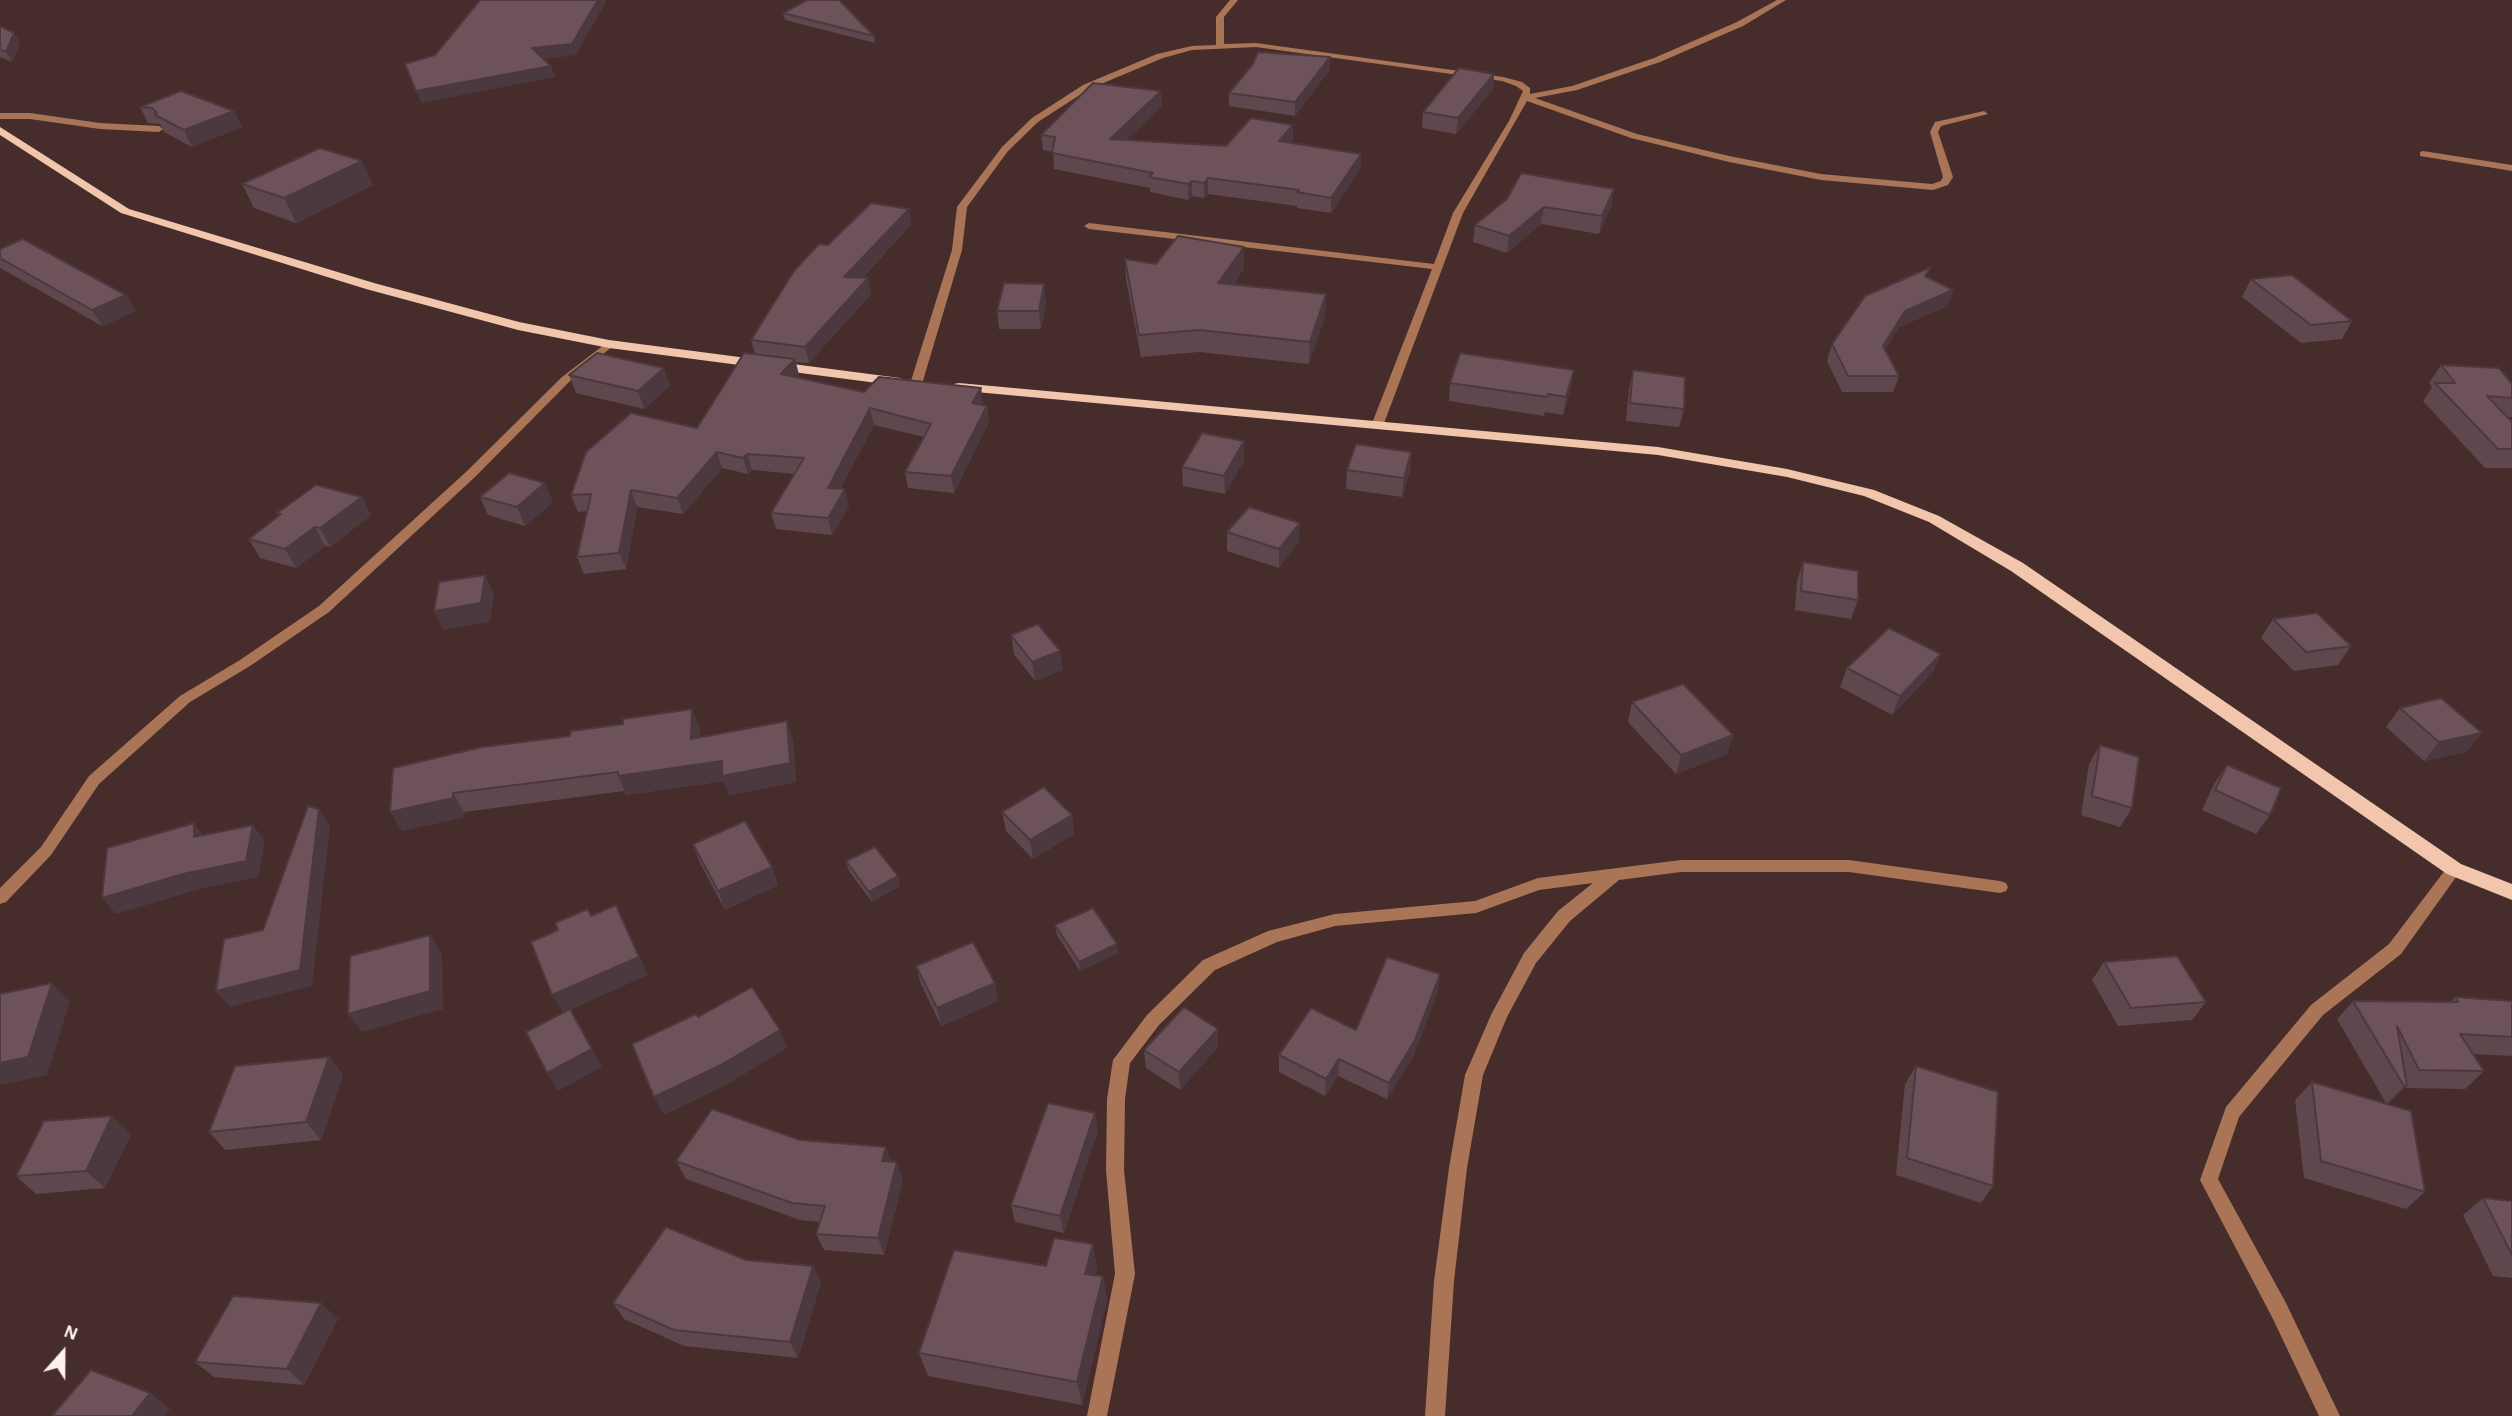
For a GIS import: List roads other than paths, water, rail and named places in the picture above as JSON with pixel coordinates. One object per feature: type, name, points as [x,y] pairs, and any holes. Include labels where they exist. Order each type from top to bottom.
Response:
[{"type":"main road","points":[[1,132],[95,194],[155,222],[410,297],[518,326],[609,344],[930,385],[1658,451],[1787,473],[1869,493],[1934,519],[2017,567],[2454,869],[2512,892]]},
{"type":"street","points":[[1220,45],[1220,17],[1234,0]]},
{"type":"street","points":[[1525,97],[1574,88],[1657,60],[1740,24],[1782,0]]},
{"type":"street","points":[[930,385],[957,250],[962,207],[1005,149],[1035,120],[1086,87],[1160,56],[1220,45],[1293,48],[1503,79],[1524,87],[1527,90],[1525,97],[1513,121],[1458,213],[1377,426]]},
{"type":"street","points":[[1525,97],[1634,136],[1728,159],[1821,177],[1933,187],[1945,183],[1948,177],[1934,132],[1938,124],[1983,114]]},
{"type":"street","points":[[0,116],[30,116],[100,126],[159,129]]},
{"type":"street","points":[[2423,154],[2512,168]]},
{"type":"street","points":[[1089,226],[1438,267]]},
{"type":"street","points":[[0,898],[46,851],[94,780],[185,699],[245,663],[324,609],[471,474],[566,379],[609,344]]},
{"type":"street","points":[[1097,1416],[1125,1274],[1115,1170],[1116,1099],[1122,1060],[1153,1020],[1209,965],[1274,936],[1335,920],[1476,907],[1538,884],[1681,866],[1849,866],[2000,887]]},
{"type":"street","points":[[2330,1416],[2279,1310],[2209,1180],[2232,1113],[2318,1010],[2395,949],[2454,869]]},
{"type":"street","points":[[1435,1416],[1444,1281],[1458,1167],[1474,1075],[1499,1015],[1530,958],[1564,916],[1616,874]]}]
